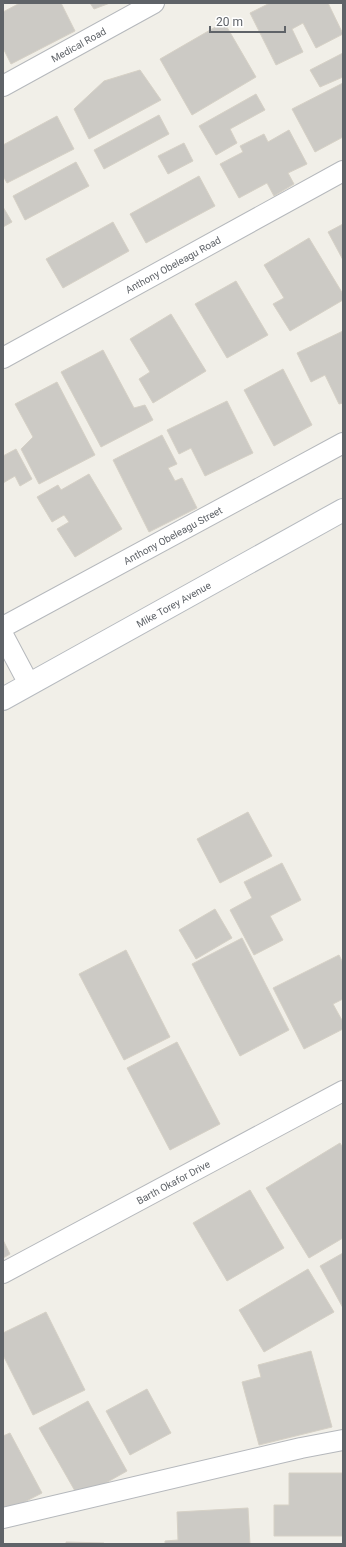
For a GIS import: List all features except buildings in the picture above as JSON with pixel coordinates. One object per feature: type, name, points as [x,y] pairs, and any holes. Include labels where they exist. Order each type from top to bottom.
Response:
[{"type":"main road","name":"Mike Torey Avenue","points":[[3,698],[343,510]]},
{"type":"street","name":"Medical Road","points":[[3,86],[154,3]]},
{"type":"street","name":"Anthony Obeleagu Road","points":[[3,358],[343,171]]},
{"type":"street","name":"Anthony Obeleagu Street","points":[[3,627],[343,443]]},
{"type":"street","points":[[3,635],[29,684]]},
{"type":"street","name":"Barth Okafor Drive","points":[[3,1273],[343,1091]]},
{"type":"street","points":[[3,1518],[301,1448],[343,1440]]}]
